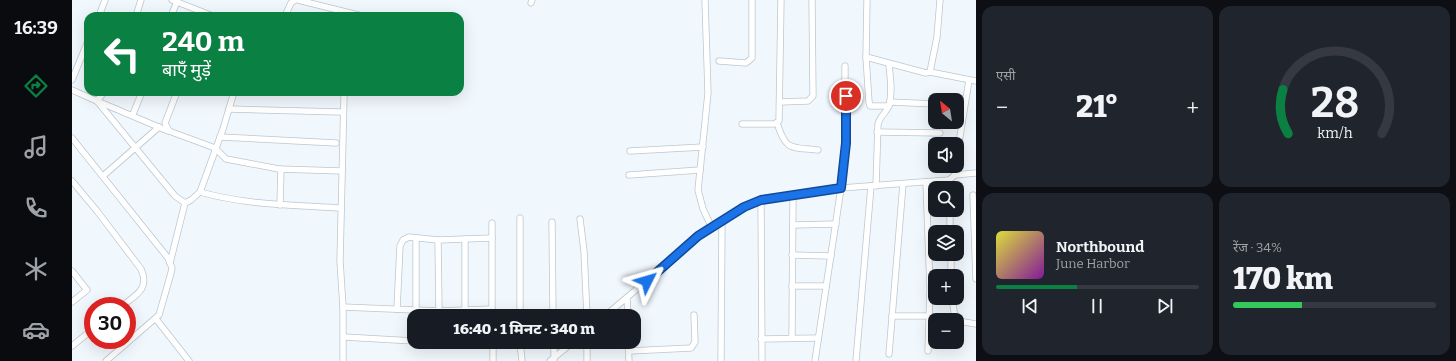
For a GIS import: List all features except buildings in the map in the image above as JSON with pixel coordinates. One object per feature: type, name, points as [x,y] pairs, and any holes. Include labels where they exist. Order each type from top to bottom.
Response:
[{"type":"street","points":[[100,12],[105,0]]},
{"type":"street","points":[[138,12],[142,0]]},
{"type":"street","points":[[287,12],[291,3],[295,0]]},
{"type":"street","points":[[298,0],[346,12]]},
{"type":"street","points":[[705,0],[708,93],[699,182],[700,198],[712,228]]},
{"type":"street","points":[[718,62],[746,63],[752,58],[752,0]]},
{"type":"street","points":[[781,0],[780,102],[779,121],[777,123],[782,140],[786,144],[791,147],[818,150]]},
{"type":"street","points":[[780,102],[808,101],[813,96],[812,0]]},
{"type":"street","points":[[867,0],[866,57],[870,106],[889,104],[928,104]]},
{"type":"street","points":[[930,72],[937,37],[940,0]]},
{"type":"street","points":[[172,12],[174,1],[202,12]]},
{"type":"street","points":[[72,80],[84,51]]},
{"type":"street","points":[[866,57],[926,73],[930,72],[976,81]]},
{"type":"street","points":[[856,361],[874,186],[877,132],[881,116],[889,104],[889,64]]},
{"type":"street","points":[[815,361],[836,224],[846,143],[845,66]]},
{"type":"street","points":[[964,94],[969,80]]},
{"type":"street","points":[[72,90],[84,95]]},
{"type":"street","points":[[86,96],[159,127],[215,148],[226,159],[282,169],[342,171]]},
{"type":"street","points":[[97,101],[101,96]]},
{"type":"street","points":[[133,114],[140,96]]},
{"type":"street","points":[[169,131],[165,123],[175,96]]},
{"type":"street","points":[[106,361],[156,319],[163,304],[171,274],[170,263],[185,203],[200,192],[233,96]]},
{"type":"street","points":[[343,361],[344,337],[340,261],[340,208],[342,171],[342,112],[344,96]]},
{"type":"street","points":[[97,101],[175,196],[185,203]]},
{"type":"street","points":[[229,109],[342,112]]},
{"type":"street","points":[[742,124],[777,123]]},
{"type":"street","points":[[104,176],[159,127]]},
{"type":"street","points":[[877,132],[940,134]]},
{"type":"street","points":[[220,137],[336,143]]},
{"type":"street","points":[[72,138],[104,176],[170,263]]},
{"type":"street","points":[[630,151],[703,147]]},
{"type":"street","points":[[280,205],[282,169]]},
{"type":"street","points":[[629,175],[700,170]]},
{"type":"street","points":[[614,309],[698,236],[744,207],[761,200],[841,188],[949,180],[955,175],[976,173]]},
{"type":"street","points":[[72,181],[98,211],[141,269],[145,277],[143,287],[132,297]]},
{"type":"street","points":[[926,182],[930,288],[929,313]]},
{"type":"street","points":[[889,354],[903,184]]},
{"type":"street","points":[[200,192],[226,199],[280,205],[340,208]]},
{"type":"street","points":[[792,338],[793,195]]},
{"type":"street","points":[[973,196],[976,279]]},
{"type":"street","points":[[761,200],[762,361]]},
{"type":"street","points":[[520,218],[520,309]]},
{"type":"street","points":[[580,218],[584,251],[587,309]]},
{"type":"street","points":[[721,361],[722,221]]},
{"type":"street","points":[[552,222],[553,309]]},
{"type":"street","points":[[492,223],[492,309]]},
{"type":"street","points":[[793,225],[836,224]]},
{"type":"street","points":[[397,309],[400,242],[409,237],[438,240],[492,238]]},
{"type":"street","points":[[416,238],[416,309]]},
{"type":"street","points":[[465,239],[466,309]]},
{"type":"street","points":[[438,240],[439,309]]},
{"type":"street","points":[[792,255],[831,256]]},
{"type":"street","points":[[72,271],[87,290],[72,302]]},
{"type":"street","points":[[792,286],[826,286]]},
{"type":"street","points":[[627,298],[628,309]]},
{"type":"street","points":[[953,305],[955,318],[964,322],[976,324]]},
{"type":"street","points":[[343,307],[407,310]]},
{"type":"street","points":[[629,361],[628,351],[691,348],[695,342],[694,315]]},
{"type":"street","points":[[892,316],[928,316]]},
{"type":"street","points":[[156,319],[187,360]]},
{"type":"street","points":[[72,346],[84,336]]},
{"type":"street","points":[[344,337],[407,341]]},
{"type":"street","points":[[761,339],[818,338]]},
{"type":"street","points":[[493,349],[493,361]]},
{"type":"street","points":[[521,349],[522,361]]},
{"type":"street","points":[[553,360],[554,349]]},
{"type":"street","points":[[553,360],[565,349]]},
{"type":"street","points":[[587,349],[587,361]]},
{"type":"route","points":[[647,281],[698,236],[744,207],[761,200],[841,188],[846,143],[846,96]]}]
